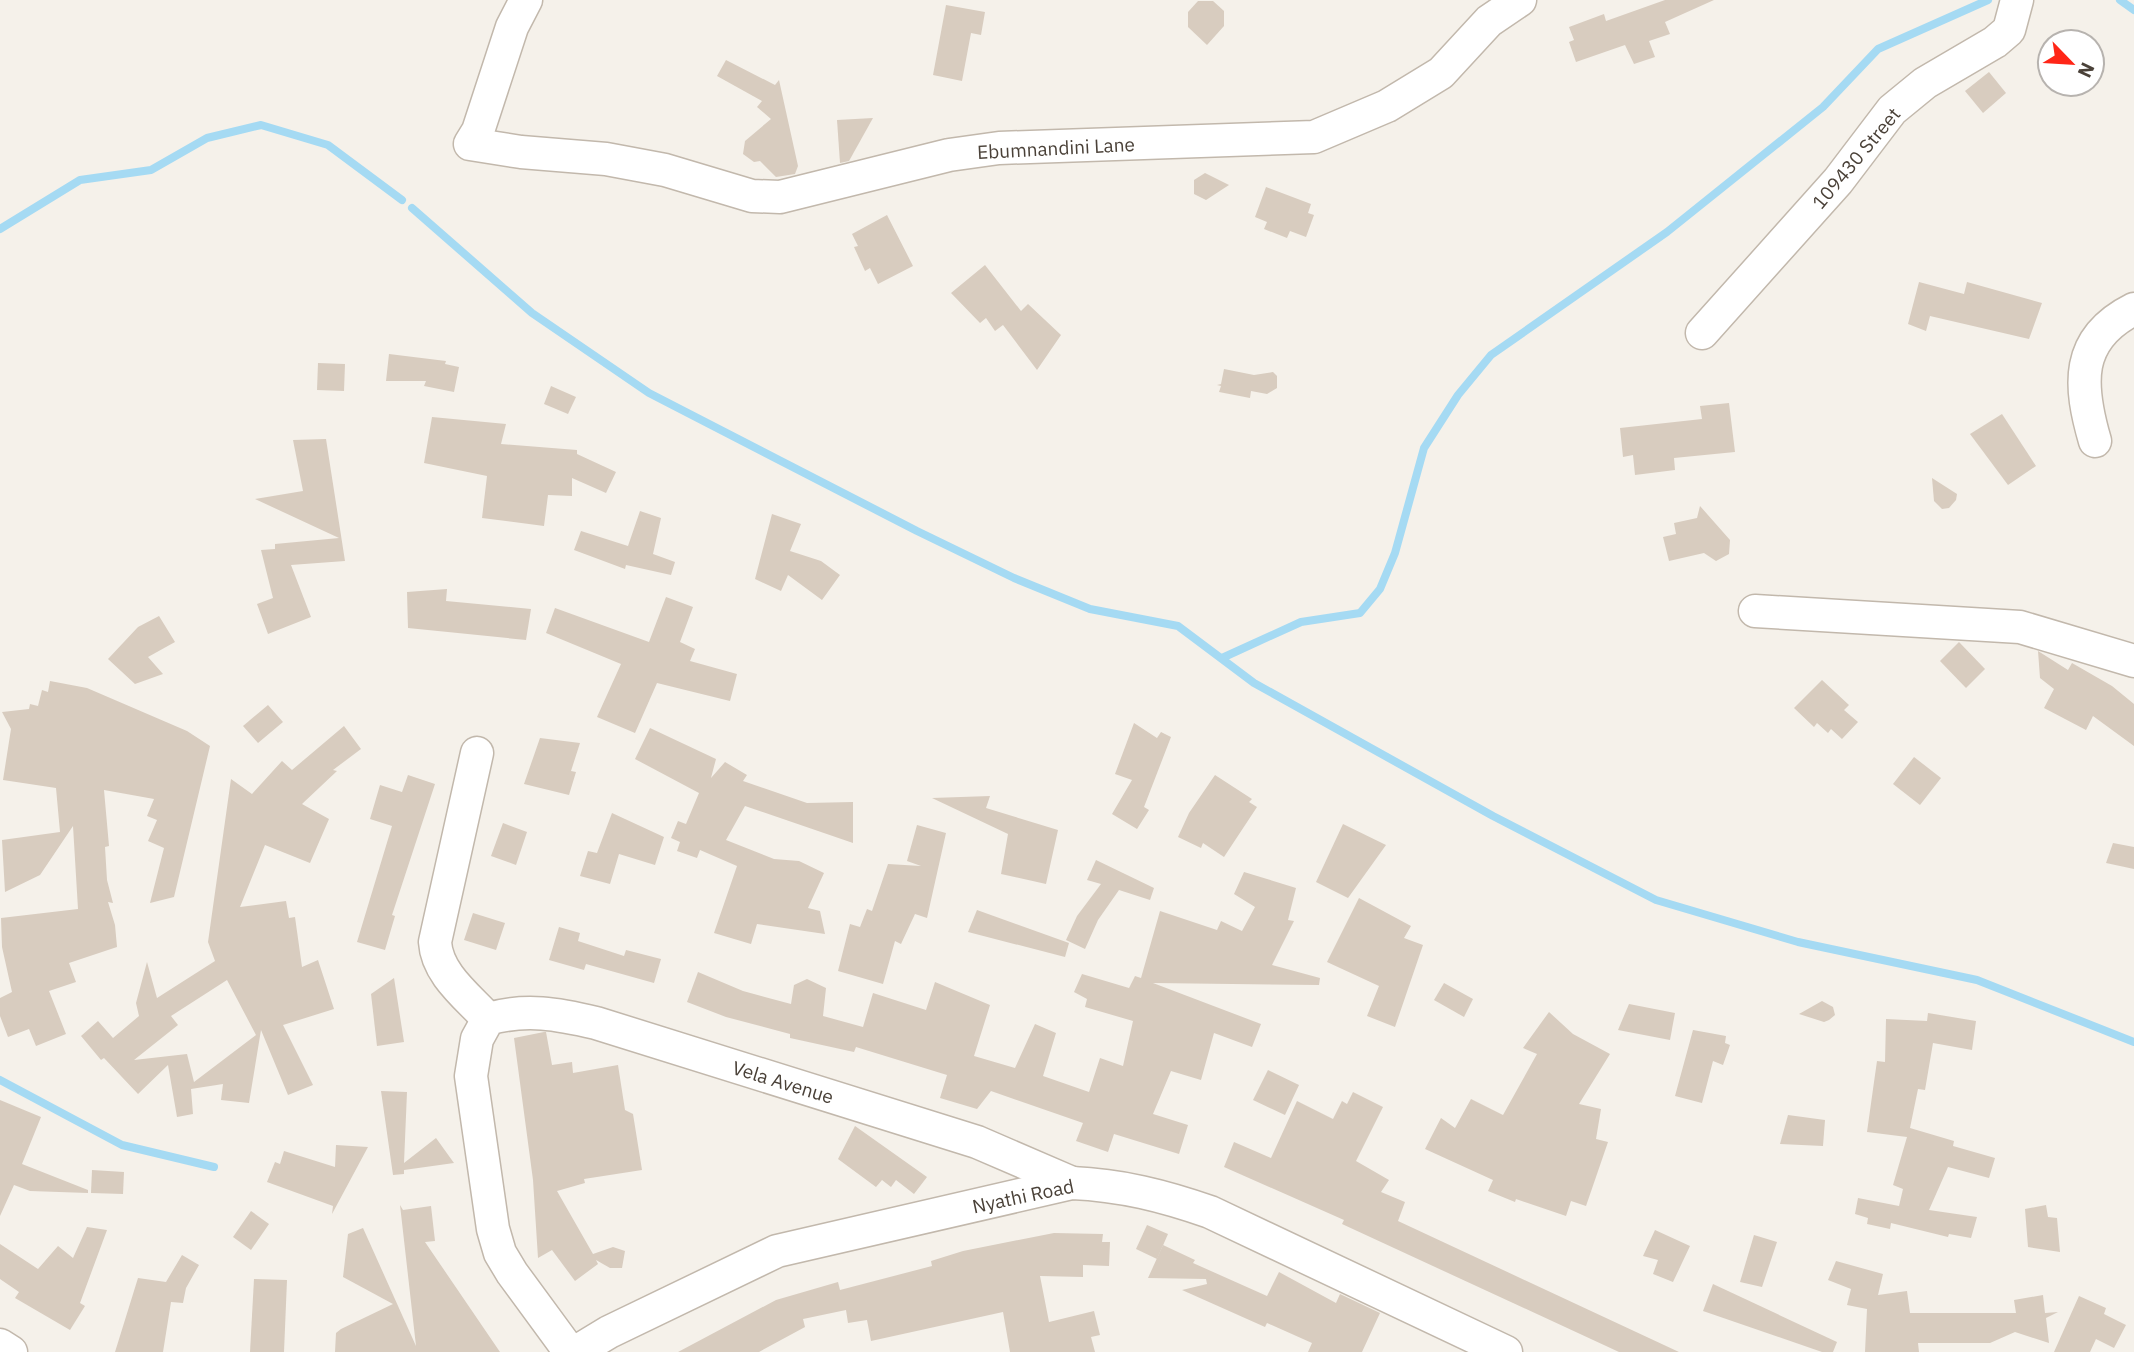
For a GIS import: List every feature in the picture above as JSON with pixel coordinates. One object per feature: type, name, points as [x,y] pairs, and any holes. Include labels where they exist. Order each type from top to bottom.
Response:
[{"type":"street","name":"Ebumnandini Lane","points":[[526,0],[512,27],[478,131],[470,144],[521,152],[606,159],[685,176],[733,192],[780,197],[949,155],[999,148],[1314,137],[1387,106],[1441,73],[1489,21],[1520,0]]},
{"type":"street","name":"109430 Street","points":[[1702,333],[1838,181],[1892,110],[1925,83],[1995,42],[2008,30],[2017,0]]},
{"type":"street","points":[[2095,441],[2085,408],[2082,377],[2090,353],[2105,328],[2134,309]]},
{"type":"street","points":[[1755,611],[2020,627],[2134,661]]},
{"type":"street","points":[[477,752],[435,942],[436,958],[445,972],[488,1018],[477,1040],[471,1076],[493,1229],[500,1254],[570,1352]]},
{"type":"street","name":"Vela Avenue","points":[[488,1018],[513,1012],[551,1013],[596,1023],[977,1142],[1072,1183]]},
{"type":"street","name":"Nyathi Road","points":[[576,1352],[609,1332],[777,1251],[1072,1183],[1115,1185],[1160,1194],[1210,1212],[1506,1352]]},
{"type":"street","points":[[0,1345],[11,1352]]},
{"type":"building","points":[[1665,0],[1714,0],[1665,22],[1670,34],[1649,41],[1655,57],[1634,64],[1625,45],[1576,62],[1569,42],[1574,40],[1569,27],[1604,14],[1606,21]]},
{"type":"building","points":[[1198,1],[1213,1],[1224,11],[1224,26],[1207,45],[1188,27],[1188,12]]},
{"type":"building","points":[[946,5],[985,12],[981,35],[971,33],[962,81],[933,75]]},
{"type":"building","points":[[726,60],[775,85],[779,80],[798,166],[795,174],[776,177],[760,161],[754,162],[743,154],[745,141],[771,119],[757,107],[762,101],[717,76]]},
{"type":"building","points":[[1989,72],[2006,93],[1983,113],[1965,91]]},
{"type":"building","points":[[873,118],[849,161],[840,163],[837,120]]},
{"type":"building","points":[[1205,173],[1229,185],[1206,200],[1194,194],[1194,180]]},
{"type":"building","points":[[1266,187],[1311,204],[1308,213],[1314,215],[1306,237],[1290,231],[1287,238],[1264,229],[1267,222],[1255,217]]},
{"type":"building","points":[[887,215],[913,266],[878,284],[870,268],[865,271],[854,247],[858,246],[852,234]]},
{"type":"building","points":[[985,265],[1021,311],[1028,304],[1061,335],[1037,370],[1003,325],[995,331],[986,318],[980,323],[951,293]]},
{"type":"building","points":[[1919,282],[1964,294],[1967,282],[2042,303],[2029,339],[1930,316],[1926,331],[1908,324]]},
{"type":"building","points":[[389,354],[446,361],[445,364],[459,367],[454,392],[424,386],[426,381],[386,381]]},
{"type":"building","points":[[318,363],[345,364],[344,391],[317,390]]},
{"type":"building","points":[[1224,369],[1254,375],[1273,372],[1277,376],[1277,388],[1267,394],[1251,391],[1250,398],[1219,392],[1221,386],[1217,385],[1221,384]]},
{"type":"building","points":[[551,386],[576,397],[568,414],[544,404]]},
{"type":"building","points":[[1729,403],[1735,452],[1674,458],[1675,470],[1635,475],[1633,455],[1623,457],[1620,428],[1702,419],[1700,406]]},
{"type":"building","points":[[2002,414],[2036,466],[2008,485],[1970,434]]},
{"type":"building","points":[[432,417],[506,424],[501,444],[577,450],[577,454],[616,472],[606,493],[572,478],[572,496],[548,495],[544,526],[482,518],[487,476],[424,463]]},
{"type":"building","points":[[326,439],[345,561],[291,565],[311,617],[268,634],[257,604],[273,598],[261,550],[275,549],[275,544],[339,538],[255,499],[303,491],[293,440]]},
{"type":"building","points":[[1932,478],[1957,494],[1956,500],[1949,508],[1942,509],[1934,501]]},
{"type":"building","points":[[1700,506],[1730,540],[1729,554],[1716,561],[1704,553],[1669,561],[1663,537],[1676,534],[1674,523],[1697,518]]},
{"type":"building","points":[[640,511],[661,518],[653,554],[675,562],[671,575],[626,565],[625,569],[574,550],[581,531],[628,546]]},
{"type":"building","points":[[772,514],[801,524],[790,551],[821,561],[840,575],[822,600],[788,575],[781,591],[755,579]]},
{"type":"building","points":[[447,589],[446,601],[531,609],[526,640],[408,628],[407,592]]},
{"type":"building","points":[[666,597],[693,607],[680,642],[695,649],[690,661],[737,674],[730,701],[657,683],[635,733],[597,717],[621,664],[546,633],[555,608],[649,642]]},
{"type":"building","points":[[159,616],[175,642],[148,657],[163,674],[135,684],[108,659],[138,627]]},
{"type":"building","points":[[1959,642],[1985,669],[1966,688],[1940,661]]},
{"type":"building","points":[[2038,651],[2068,670],[2072,663],[2112,686],[2134,704],[2134,746],[2093,716],[2086,730],[2044,708],[2054,689],[2040,678]]},
{"type":"building","points":[[1822,680],[1849,705],[1844,710],[1858,722],[1842,739],[1831,729],[1828,733],[1817,723],[1814,727],[1794,708]]},
{"type":"building","points":[[50,681],[87,688],[187,731],[210,746],[174,897],[150,903],[164,848],[148,841],[157,820],[147,816],[154,799],[104,790],[109,846],[105,847],[107,880],[113,903],[108,902],[115,925],[117,947],[69,963],[76,982],[49,991],[66,1034],[36,1046],[29,1029],[8,1037],[0,1016],[0,998],[12,992],[2,947],[1,918],[78,909],[73,826],[40,875],[5,892],[2,840],[60,832],[56,788],[3,780],[11,729],[2,712],[29,709],[30,704],[38,706],[42,690],[48,692]]},
{"type":"building","points":[[268,705],[283,722],[258,743],[243,726]]},
{"type":"building","points":[[1134,723],[1157,738],[1161,732],[1171,737],[1144,807],[1149,810],[1137,829],[1112,814],[1132,780],[1115,774]]},
{"type":"building","points":[[344,726],[361,749],[333,770],[337,771],[302,804],[329,819],[310,863],[265,845],[240,907],[286,901],[289,918],[295,917],[302,967],[318,960],[334,1009],[283,1025],[313,1085],[288,1095],[261,1030],[249,1103],[221,1100],[223,1084],[191,1089],[193,1114],[177,1117],[168,1065],[138,1094],[104,1058],[101,1060],[81,1036],[98,1021],[113,1038],[139,1016],[136,1003],[147,962],[157,998],[215,961],[208,942],[231,779],[252,794],[282,761],[292,770]],"holes":[[[227,980],[256,1035],[194,1082],[187,1054],[134,1060],[178,1025],[171,1016]]]},
{"type":"building","points":[[650,728],[716,759],[711,778],[725,762],[747,775],[743,781],[807,803],[853,802],[853,843],[745,806],[726,840],[774,859],[799,861],[824,873],[808,908],[820,911],[825,934],[757,924],[751,944],[714,933],[737,866],[700,850],[697,858],[677,851],[680,842],[671,838],[678,821],[686,824],[699,793],[635,759]]},
{"type":"building","points":[[540,738],[580,743],[571,771],[576,772],[569,795],[524,784]]},
{"type":"building","points":[[1914,757],[1941,778],[1920,805],[1893,784]]},
{"type":"building","points":[[408,775],[435,784],[392,915],[395,916],[385,950],[357,942],[392,826],[370,819],[380,785],[402,792]]},
{"type":"building","points":[[1215,775],[1252,799],[1249,802],[1257,807],[1224,857],[1203,843],[1201,848],[1178,837],[1189,813]]},
{"type":"building","points":[[990,796],[986,808],[1058,830],[1046,884],[1001,874],[1008,834],[932,798]]},
{"type":"building","points":[[612,813],[664,837],[655,865],[619,854],[610,884],[580,876],[588,851],[597,853]]},
{"type":"building","points":[[503,823],[527,832],[516,865],[491,856]]},
{"type":"building","points":[[1343,824],[1386,845],[1348,898],[1316,882]]},
{"type":"building","points":[[917,825],[946,833],[927,918],[915,914],[901,944],[895,941],[883,984],[838,971],[850,924],[860,927],[867,909],[872,911],[888,864],[921,866],[907,861]]},
{"type":"building","points":[[2113,843],[2134,847],[2134,869],[2106,863]]},
{"type":"building","points":[[1096,860],[1154,888],[1150,900],[1119,890],[1098,920],[1085,949],[1066,940],[1077,916],[1101,884],[1087,880]]},
{"type":"building","points":[[1244,872],[1296,888],[1288,920],[1294,921],[1272,965],[1320,978],[1319,985],[1153,983],[1261,1024],[1252,1047],[1214,1033],[1201,1080],[1171,1071],[1153,1114],[1188,1125],[1179,1154],[1114,1134],[1108,1152],[1076,1141],[1083,1123],[991,1091],[977,1109],[940,1098],[947,1075],[856,1047],[854,1052],[790,1038],[790,1034],[726,1017],[687,1002],[698,972],[743,991],[791,1004],[794,985],[807,979],[826,988],[823,1016],[863,1027],[873,993],[926,1010],[935,982],[990,1005],[974,1056],[1015,1068],[1035,1024],[1056,1033],[1043,1076],[1089,1092],[1100,1058],[1123,1066],[1133,1021],[1085,1007],[1087,999],[1074,992],[1082,974],[1129,988],[1135,976],[1141,978],[1160,911],[1217,930],[1221,921],[1242,931],[1255,907],[1234,894]]},
{"type":"building","points":[[1359,898],[1411,926],[1404,938],[1423,945],[1395,1027],[1367,1016],[1379,986],[1327,962]]},
{"type":"building","points":[[977,910],[1069,943],[1065,957],[968,932]]},
{"type":"building","points":[[473,913],[505,923],[496,950],[464,940]]},
{"type":"building","points":[[559,927],[580,933],[578,941],[624,956],[626,950],[661,959],[654,983],[586,964],[584,970],[549,960]]},
{"type":"building","points":[[394,978],[404,1042],[377,1046],[371,994]]},
{"type":"building","points":[[1444,983],[1473,999],[1464,1017],[1434,1000]]},
{"type":"building","points":[[1822,1001],[1833,1007],[1835,1015],[1829,1020],[1824,1022],[1799,1014]]},
{"type":"building","points":[[1629,1004],[1675,1013],[1670,1040],[1618,1030]]},
{"type":"building","points":[[1549,1012],[1573,1034],[1610,1054],[1579,1104],[1601,1109],[1596,1139],[1608,1142],[1586,1206],[1571,1201],[1566,1216],[1516,1199],[1515,1202],[1488,1191],[1493,1180],[1425,1149],[1441,1118],[1455,1128],[1471,1099],[1503,1115],[1537,1054],[1523,1048]]},
{"type":"building","points":[[1928,1013],[1976,1021],[1972,1050],[1933,1043],[1925,1090],[1918,1089],[1910,1128],[1954,1141],[1953,1146],[1995,1158],[1989,1178],[1948,1167],[1929,1210],[1977,1217],[1971,1238],[1949,1234],[1948,1237],[1891,1223],[1890,1229],[1867,1224],[1868,1218],[1855,1214],[1858,1198],[1899,1206],[1903,1189],[1893,1185],[1907,1137],[1867,1132],[1877,1061],[1885,1062],[1886,1019],[1927,1021]]},
{"type":"building","points":[[1693,1030],[1726,1036],[1725,1043],[1730,1045],[1723,1065],[1713,1061],[1702,1103],[1675,1096]]},
{"type":"building","points":[[546,1032],[552,1065],[572,1062],[573,1073],[618,1065],[625,1110],[633,1114],[642,1170],[584,1179],[585,1183],[557,1191],[593,1254],[613,1247],[625,1251],[622,1268],[610,1268],[596,1260],[598,1264],[575,1281],[552,1250],[538,1258],[533,1180],[514,1038]]},
{"type":"building","points":[[1268,1070],[1299,1085],[1285,1115],[1253,1100]]},
{"type":"building","points":[[381,1091],[407,1092],[404,1163],[436,1138],[454,1163],[404,1170],[404,1174],[393,1175]]},
{"type":"building","points":[[1353,1092],[1383,1107],[1356,1161],[1389,1180],[1381,1192],[1405,1202],[1398,1221],[1679,1352],[1619,1352],[1342,1224],[1344,1220],[1224,1167],[1234,1142],[1271,1158],[1297,1101],[1333,1119],[1342,1101],[1347,1104]]},
{"type":"building","points":[[0,1100],[41,1117],[22,1164],[88,1190],[88,1193],[30,1191],[14,1185],[0,1216]]},
{"type":"building","points":[[1788,1115],[1825,1120],[1823,1146],[1780,1144]]},
{"type":"building","points":[[855,1126],[927,1177],[914,1194],[896,1180],[891,1187],[882,1180],[876,1187],[838,1159]]},
{"type":"building","points":[[336,1145],[368,1147],[332,1214],[333,1206],[267,1182],[275,1162],[280,1164],[284,1151],[335,1167]]},
{"type":"building","points":[[92,1170],[124,1172],[123,1194],[91,1193]]},
{"type":"building","points":[[400,1205],[403,1210],[431,1206],[435,1241],[425,1242],[500,1352],[335,1352],[336,1333],[393,1304],[343,1277],[348,1234],[363,1228],[416,1346]]},
{"type":"building","points":[[2046,1205],[2048,1217],[2057,1218],[2060,1252],[2028,1247],[2025,1209]]},
{"type":"building","points":[[251,1211],[269,1224],[251,1250],[233,1237]]},
{"type":"building","points":[[1147,1225],[1168,1234],[1157,1259],[1136,1249]]},
{"type":"building","points":[[87,1227],[107,1230],[80,1303],[85,1306],[70,1330],[15,1298],[19,1292],[0,1279],[0,1244],[38,1269],[58,1246],[73,1258]]},
{"type":"building","points":[[1655,1230],[1690,1246],[1673,1282],[1653,1274],[1658,1260],[1643,1256]]},
{"type":"building","points":[[1054,1233],[1103,1234],[1102,1242],[1110,1242],[1109,1266],[1083,1265],[1083,1277],[1040,1276],[1049,1322],[1094,1311],[1100,1335],[1091,1337],[1095,1352],[1010,1352],[1003,1312],[871,1341],[867,1320],[848,1323],[846,1310],[803,1319],[805,1327],[759,1352],[678,1352],[776,1300],[838,1282],[840,1290],[932,1266],[931,1261],[963,1251]]},
{"type":"building","points":[[1754,1235],[1777,1242],[1762,1287],[1740,1282]]},
{"type":"building","points":[[1163,1245],[1195,1260],[1193,1263],[1267,1296],[1279,1272],[1336,1303],[1340,1294],[1380,1313],[1362,1352],[1308,1352],[1312,1343],[1267,1323],[1265,1327],[1182,1290],[1207,1284],[1206,1279],[1148,1278]]},
{"type":"building","points":[[182,1255],[199,1265],[186,1288],[183,1303],[171,1302],[163,1352],[115,1352],[138,1278],[166,1282]]},
{"type":"building","points":[[1836,1261],[1883,1274],[1878,1295],[1907,1291],[1910,1313],[2016,1313],[2014,1300],[2043,1295],[2045,1313],[2058,1312],[2046,1318],[2049,1343],[2015,1332],[1990,1343],[1918,1343],[1919,1352],[1865,1352],[1867,1309],[1847,1305],[1851,1289],[1828,1280]]},
{"type":"building","points":[[254,1279],[287,1280],[284,1352],[250,1352]]},
{"type":"building","points":[[1713,1284],[1837,1342],[1833,1352],[1822,1352],[1703,1311]]},
{"type":"building","points":[[2079,1296],[2106,1308],[2104,1314],[2126,1325],[2114,1348],[2096,1339],[2090,1352],[2054,1352]]},
{"type":"waterway","points":[[1222,658],[1301,622],[1360,613],[1380,589],[1395,553],[1424,448],[1458,395],[1491,355],[1667,232],[1823,107],[1878,49],[1988,0]]},
{"type":"waterway","points":[[2120,0],[2134,10]]},
{"type":"waterway","points":[[0,229],[80,180],[151,170],[207,138],[261,125],[328,145],[402,200]]},
{"type":"waterway","points":[[412,208],[532,313],[649,393],[1014,578],[1090,609],[1178,626],[1254,683],[1493,816],[1656,900],[1798,942],[1977,980],[2134,1042]]},
{"type":"waterway","points":[[0,1080],[122,1145],[214,1167]]}]
